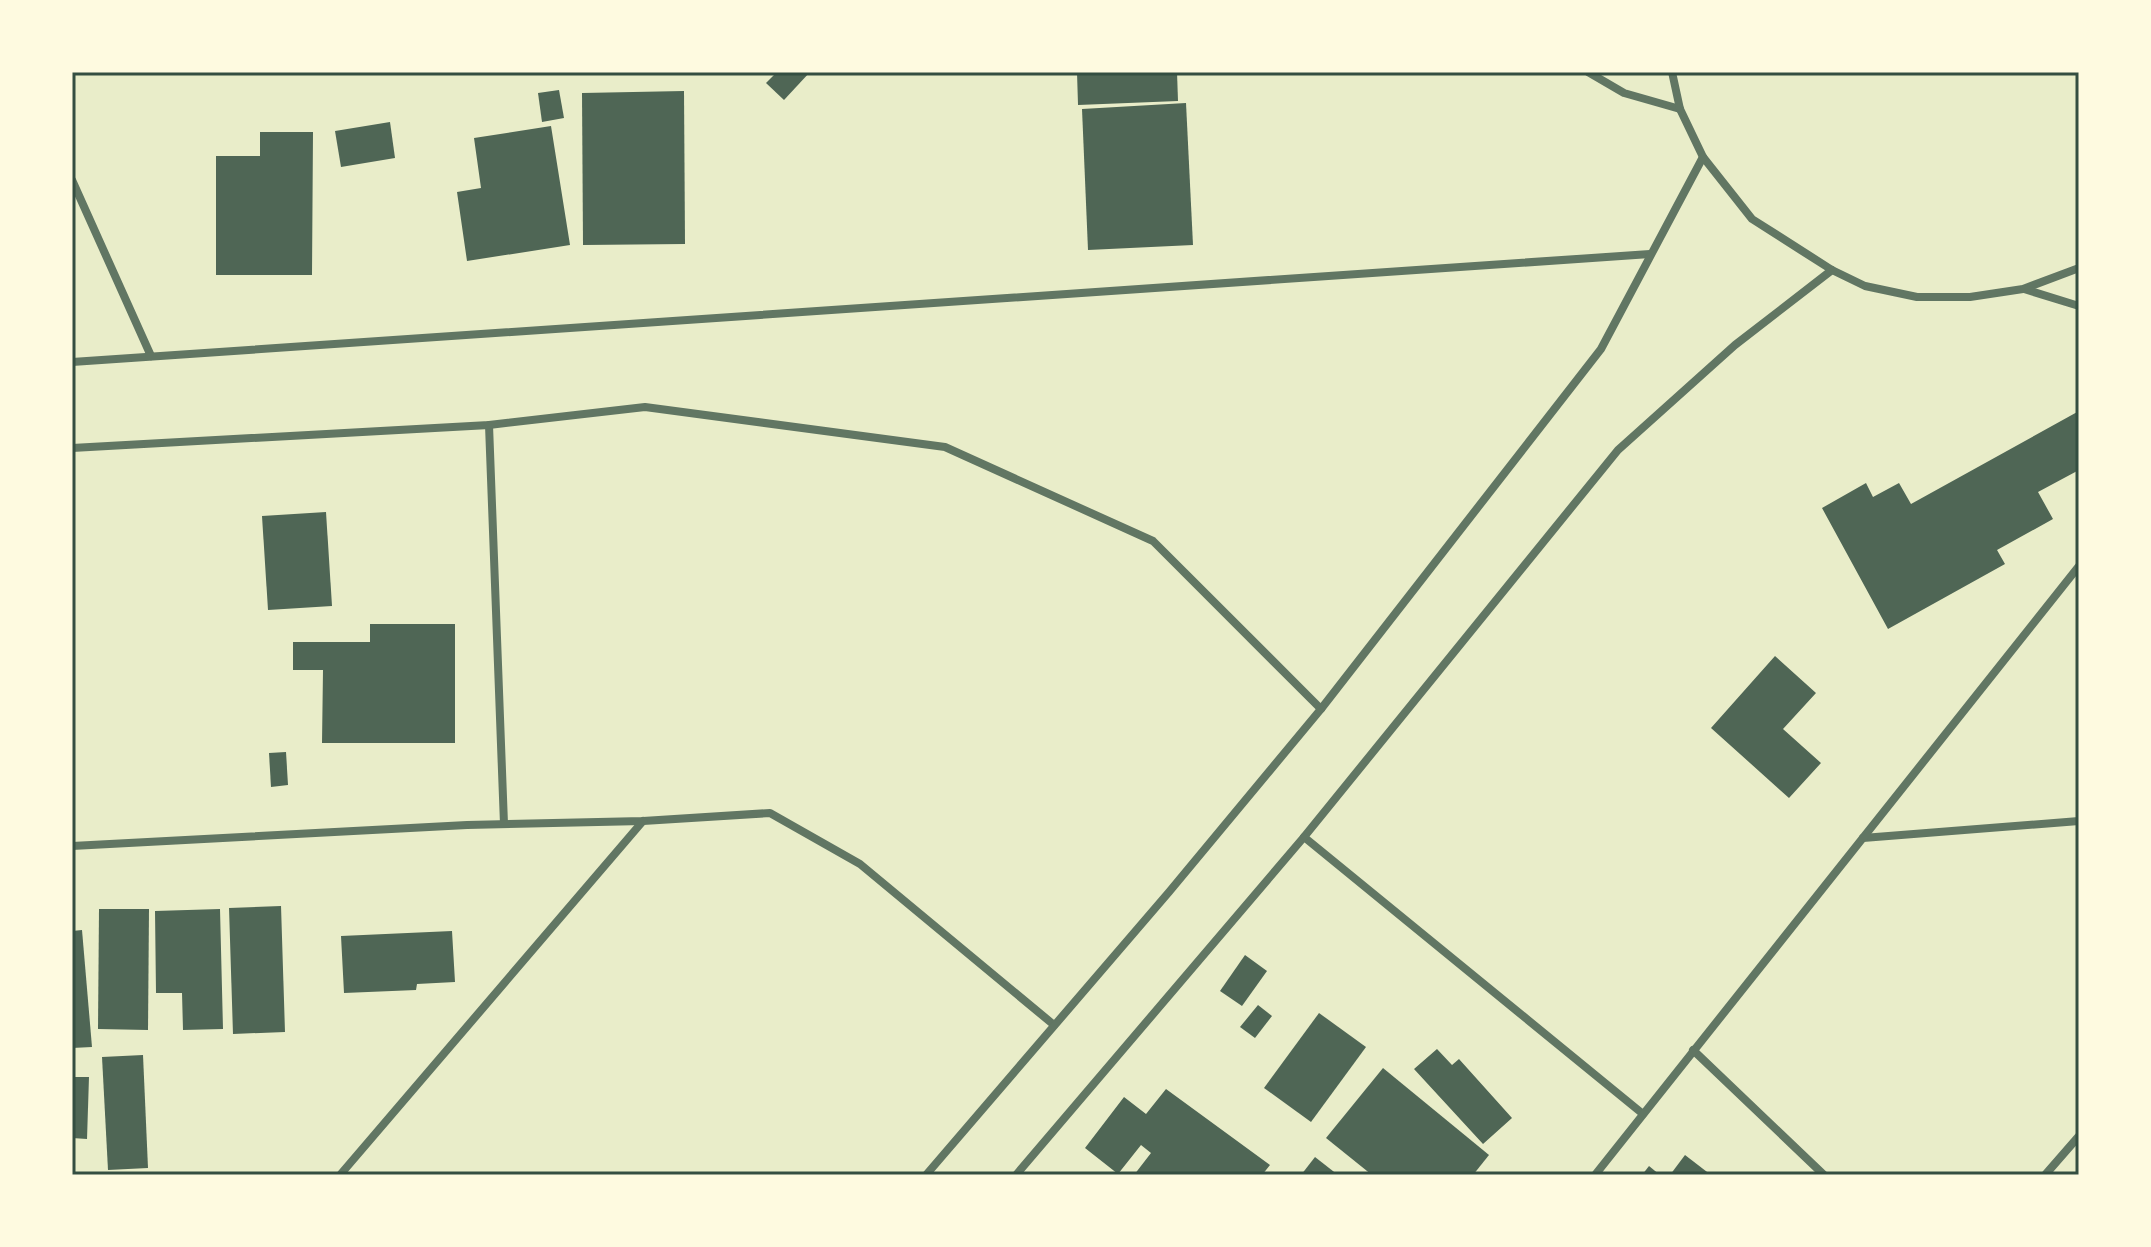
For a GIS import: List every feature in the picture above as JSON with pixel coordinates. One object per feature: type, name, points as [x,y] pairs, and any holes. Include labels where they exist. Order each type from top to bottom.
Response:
[{"type":"street","points":[[1588,72],[1624,93],[1680,109]]},
{"type":"street","points":[[1672,72],[1680,109],[1703,157],[1752,219],[1832,270],[1865,286],[1917,297],[1970,297],[2023,289],[2079,268]]},
{"type":"street","points":[[926,1175],[1321,709],[1601,349],[1703,157]]},
{"type":"street","points":[[72,180],[151,356]]},
{"type":"street","points":[[72,362],[1650,254]]},
{"type":"street","points":[[1016,1175],[1304,837],[1618,450],[1735,345],[1832,270]]},
{"type":"street","points":[[2023,289],[2079,306]]},
{"type":"street","points":[[72,448],[489,425],[645,407],[945,447],[1153,541],[1321,709]]},
{"type":"street","points":[[489,425],[504,824]]},
{"type":"street","points":[[1595,1175],[2079,566]]},
{"type":"street","points":[[72,846],[770,813],[860,864],[1054,1025]]},
{"type":"street","points":[[340,1175],[643,821]]},
{"type":"street","points":[[1863,838],[2079,821]]},
{"type":"street","points":[[1304,837],[1643,1114]]},
{"type":"street","points":[[1693,1050],[1824,1175]]},
{"type":"street","points":[[2045,1175],[2079,1136]]},
{"type":"building","points":[[777,72],[810,72],[784,100],[766,83]]},
{"type":"building","points":[[1077,72],[1177,72],[1178,101],[1078,105]]},
{"type":"building","points":[[559,90],[564,118],[542,122],[538,93]]},
{"type":"building","points":[[684,91],[685,244],[583,245],[582,93]]},
{"type":"building","points":[[1186,103],[1193,245],[1088,250],[1082,109]]},
{"type":"building","points":[[390,122],[395,158],[341,167],[335,131]]},
{"type":"building","points":[[551,126],[570,245],[467,261],[457,192],[481,188],[474,138]]},
{"type":"building","points":[[260,132],[313,132],[312,275],[216,275],[216,156],[260,156]]},
{"type":"building","points":[[2079,411],[2079,470],[2038,492],[2053,519],[1997,550],[2005,564],[1888,629],[1822,508],[1866,483],[1873,497],[1899,483],[1911,504]]},
{"type":"building","points":[[326,512],[332,606],[268,610],[262,516]]},
{"type":"building","points":[[370,624],[455,624],[455,743],[322,743],[323,670],[293,670],[293,642],[370,642]]},
{"type":"building","points":[[1775,656],[1816,693],[1783,729],[1821,763],[1789,798],[1711,728]]},
{"type":"building","points":[[286,752],[288,785],[271,787],[269,753]]},
{"type":"building","points":[[281,906],[285,1032],[233,1034],[229,908]]},
{"type":"building","points":[[99,909],[149,909],[148,1030],[98,1029]]},
{"type":"building","points":[[220,909],[223,1029],[183,1030],[182,993],[156,993],[155,911]]},
{"type":"building","points":[[82,930],[92,1047],[72,1048],[72,931]]},
{"type":"building","points":[[452,931],[455,982],[417,984],[416,990],[344,993],[341,936]]},
{"type":"building","points":[[1245,955],[1267,971],[1242,1006],[1220,991]]},
{"type":"building","points":[[1258,1005],[1272,1016],[1255,1038],[1240,1027]]},
{"type":"building","points":[[1319,1013],[1366,1047],[1311,1122],[1264,1088]]},
{"type":"building","points":[[1437,1049],[1452,1065],[1459,1059],[1512,1118],[1483,1144],[1414,1069]]},
{"type":"building","points":[[143,1055],[148,1168],[108,1170],[102,1057]]},
{"type":"building","points":[[1383,1068],[1489,1155],[1473,1175],[1372,1175],[1326,1138]]},
{"type":"building","points":[[72,1077],[89,1077],[87,1139],[72,1138]]},
{"type":"building","points":[[1166,1089],[1270,1165],[1262,1175],[1134,1175],[1151,1153],[1141,1145],[1118,1174],[1085,1148],[1124,1097],[1146,1114]]},
{"type":"building","points":[[1685,1155],[1711,1175],[1670,1175]]},
{"type":"building","points":[[1315,1157],[1338,1175],[1301,1175]]},
{"type":"building","points":[[1649,1166],[1660,1175],[1642,1175]]}]
